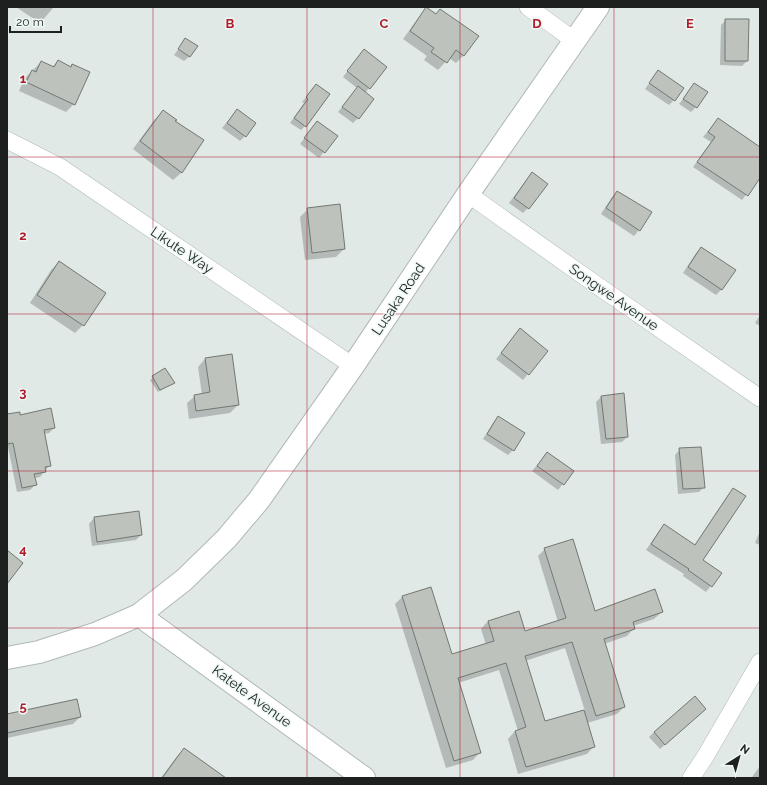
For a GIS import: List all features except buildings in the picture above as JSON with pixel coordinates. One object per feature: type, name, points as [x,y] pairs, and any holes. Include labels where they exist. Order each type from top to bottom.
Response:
[{"type":"main road","name":"Lusaka Road","points":[[7,658],[39,652],[95,634],[139,614],[184,580],[226,539],[259,500],[353,366],[543,84],[598,7]]},
{"type":"main road","name":"Katete Avenue","points":[[139,614],[364,778]]},
{"type":"street","points":[[528,7],[575,41]]},
{"type":"street","name":"Likute Way","points":[[7,140],[60,167],[353,366]]},
{"type":"street","name":"Songwe Avenue","points":[[468,194],[760,398]]},
{"type":"street","points":[[691,778],[705,758],[760,662]]}]
